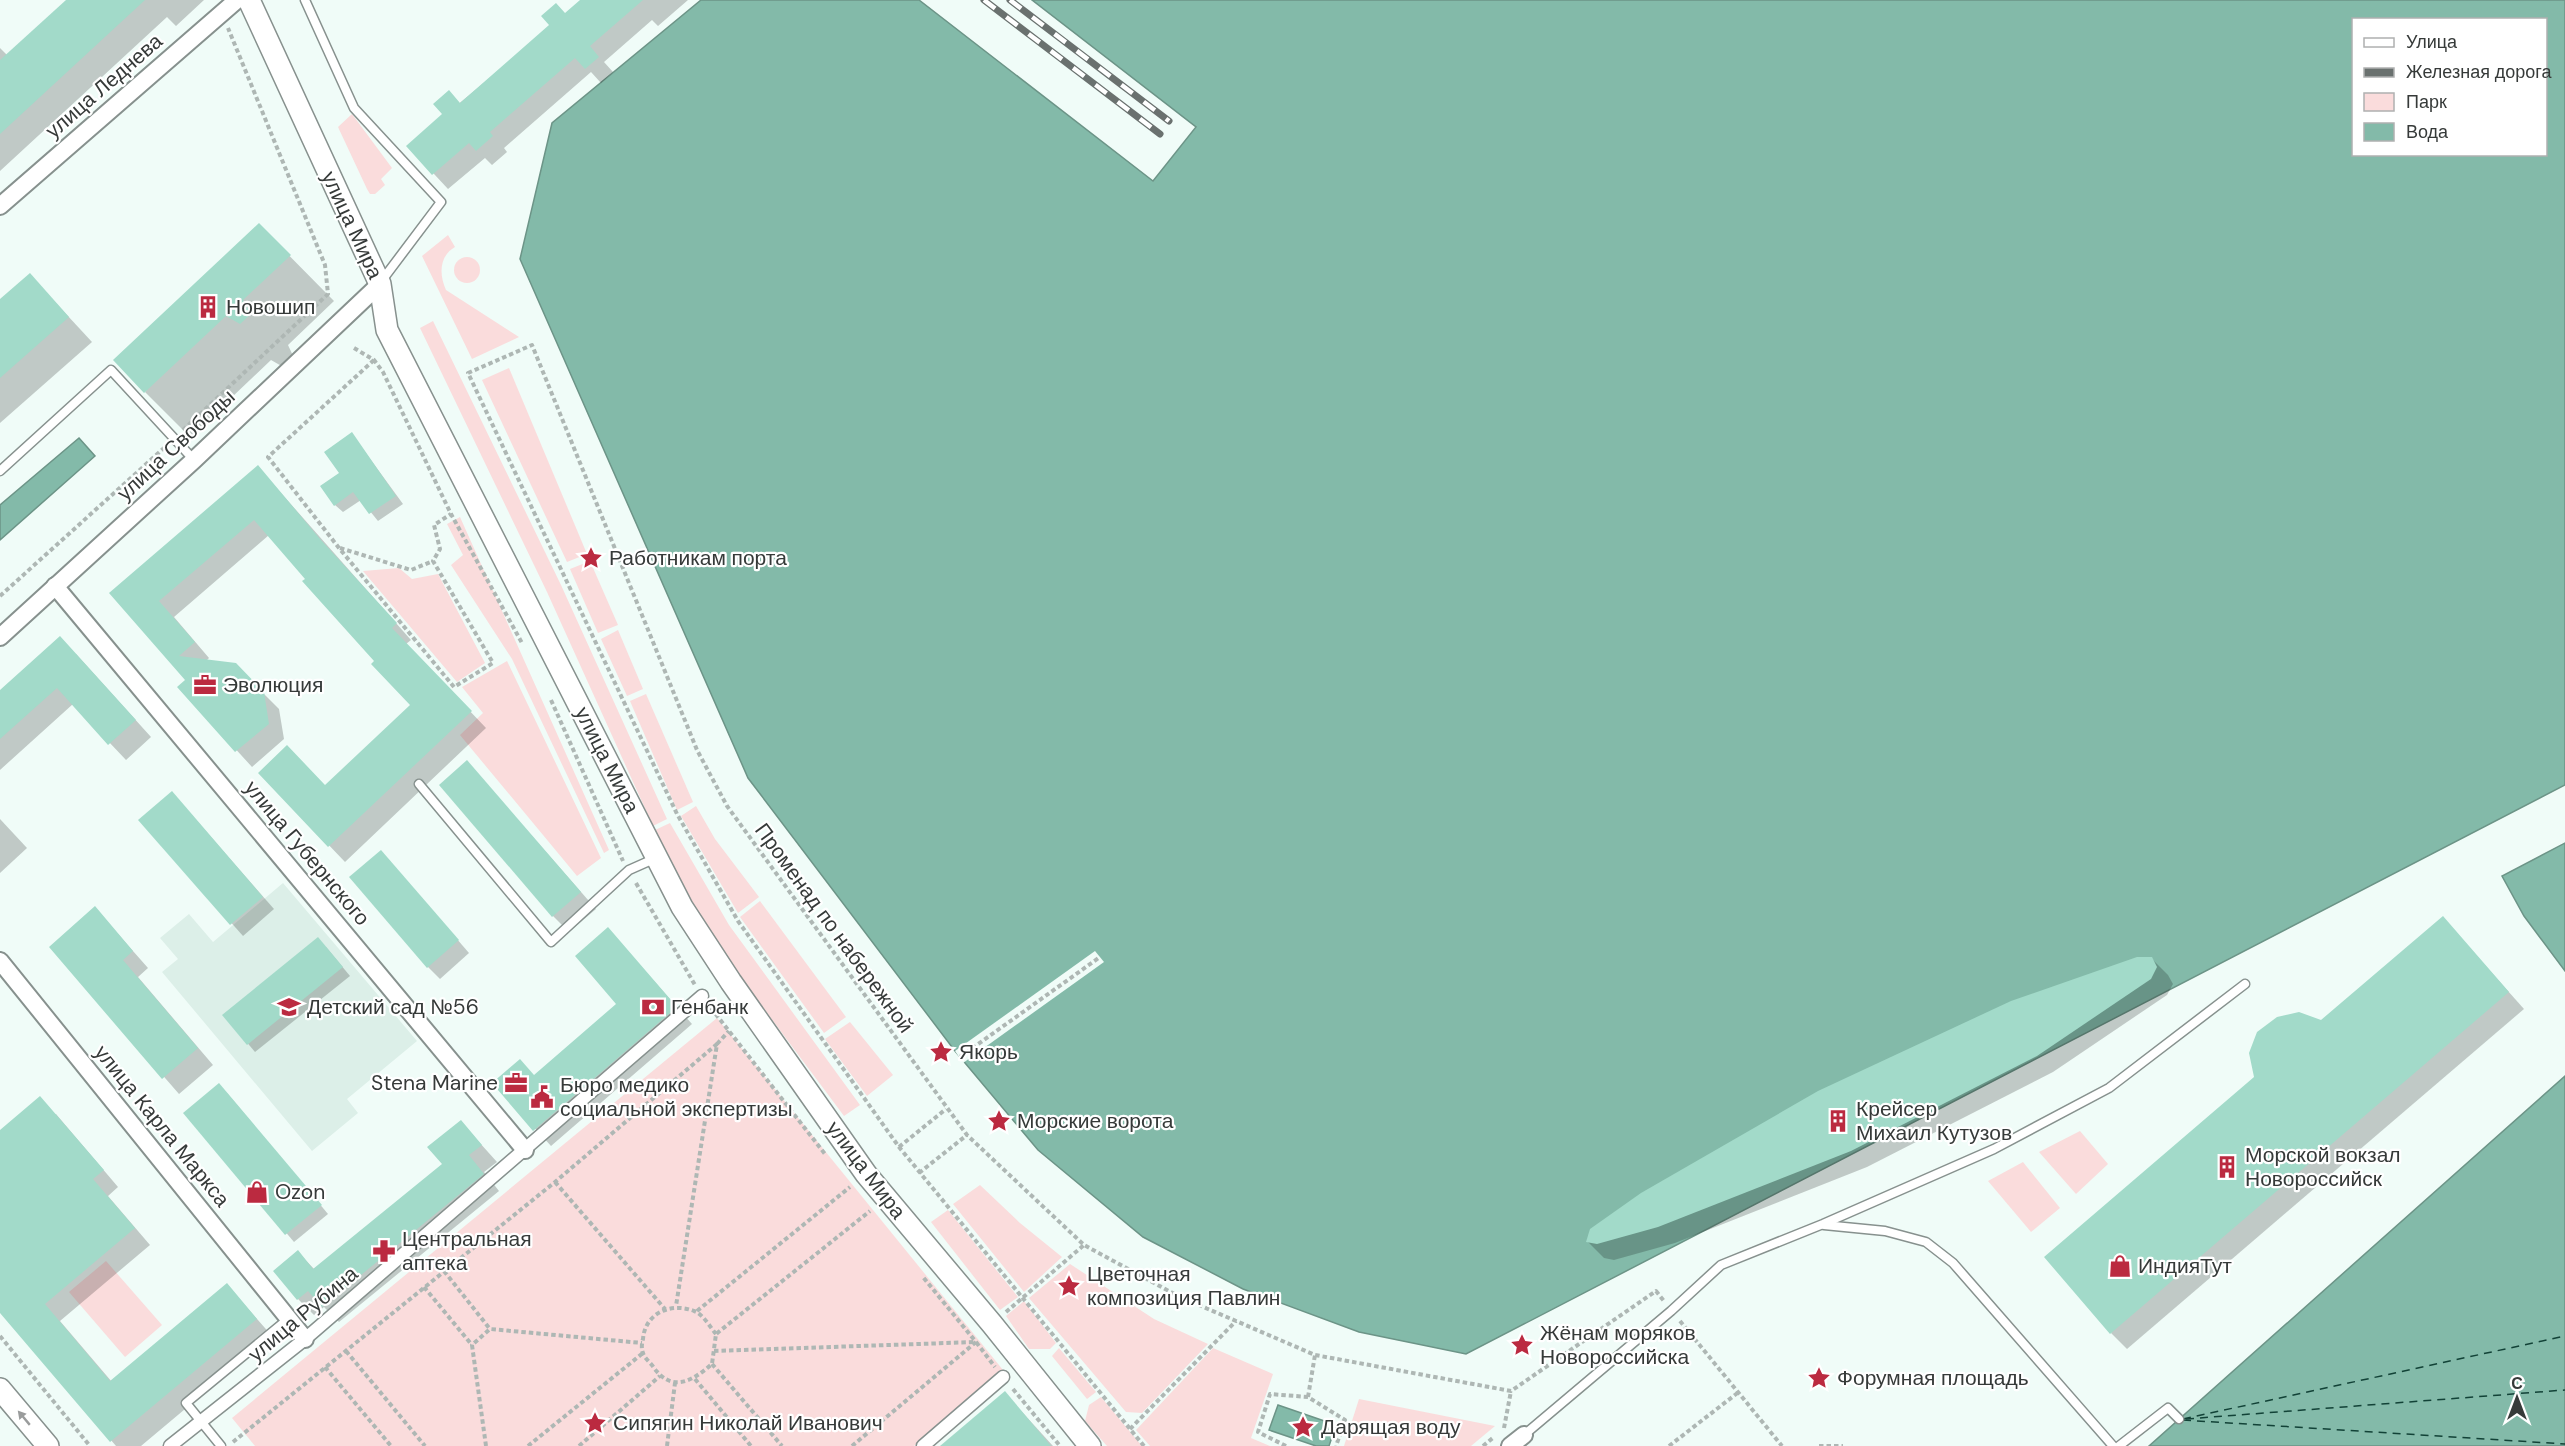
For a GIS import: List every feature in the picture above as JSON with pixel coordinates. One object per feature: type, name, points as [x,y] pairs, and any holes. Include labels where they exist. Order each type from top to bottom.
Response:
[{"type":"street","name":"улица Леднева","points":[[0,206],[237,0]]},
{"type":"street","name":"улица Мира","points":[[249,0],[380,284],[387,330],[682,907],[731,982],[866,1174],[992,1324],[1090,1446]]},
{"type":"street","name":"улица Свободы","points":[[0,637],[194,460],[380,284]]},
{"type":"street","name":"улица Губернского","points":[[55,586],[525,1150]]},
{"type":"street","name":"улица Карла Маркса","points":[[0,961],[305,1339]]},
{"type":"street","name":"улица Рубина","points":[[170,1446],[305,1339],[702,996]]},
{"type":"street","points":[[923,1446],[1003,1377]]},
{"type":"street","points":[[0,1389],[48,1446]]},
{"type":"street","points":[[1510,1446],[1524,1435]]},
{"type":"lane","points":[[305,0],[354,108],[441,202],[380,284]]},
{"type":"lane","points":[[0,471],[111,370],[194,460]]},
{"type":"lane","points":[[419,784],[550,942],[629,870],[657,858]]},
{"type":"lane","points":[[1524,1435],[1671,1311],[1721,1264],[1823,1224],[1994,1149],[2109,1088],[2245,984]]},
{"type":"lane","points":[[1823,1224],[1886,1231],[1926,1242],[1953,1263],[2113,1446]]},
{"type":"lane","points":[[221,1446],[186,1403],[288,1319]]},
{"type":"lane","points":[[2119,1446],[2168,1408],[2179,1419]]},
{"type":"path","points":[[222,13],[325,265],[328,294]]},
{"type":"path","name":"Променад по набережной","points":[[898,1147],[738,921],[677,814],[468,373],[532,345],[697,750],[722,797],[967,1135],[1084,1245],[1178,1296],[1315,1355],[1511,1391]]},
{"type":"path","points":[[374,360],[268,456],[339,548],[454,687],[493,663],[433,561]]},
{"type":"path","points":[[339,548],[411,570],[433,561],[440,549],[434,525],[451,514]]},
{"type":"path","points":[[960,1057],[1100,957]]},
{"type":"path","points":[[228,1446],[555,1182],[717,1044],[729,1031]]},
{"type":"path","points":[[676,1306],[717,1044]]},
{"type":"path","points":[[946,1109],[898,1147],[1144,1446]]},
{"type":"path","points":[[919,1173],[967,1135]]},
{"type":"path","points":[[555,1182],[665,1309]]},
{"type":"path","points":[[697,1311],[850,1187]]},
{"type":"path","points":[[716,1334],[697,1311],[676,1306],[665,1309],[644,1327],[643,1353],[660,1376],[675,1383],[695,1379],[712,1364],[716,1334],[870,1211]]},
{"type":"path","points":[[992,1324],[1084,1245]]},
{"type":"path","points":[[916,1268],[1060,1446]]},
{"type":"path","points":[[444,1271],[490,1329],[642,1343]]},
{"type":"path","points":[[424,1287],[472,1345],[486,1446]]},
{"type":"path","points":[[1483,1446],[1503,1429],[1511,1391],[1656,1291],[1740,1391],[1782,1446]]},
{"type":"path","points":[[1130,1429],[1236,1321]]},
{"type":"path","points":[[472,1345],[490,1329]]},
{"type":"path","points":[[0,1336],[90,1446]]},
{"type":"path","points":[[714,1351],[976,1342]]},
{"type":"path","points":[[852,1446],[976,1342]]},
{"type":"path","points":[[346,1351],[425,1446]]},
{"type":"path","points":[[528,1446],[643,1353]]},
{"type":"path","points":[[1308,1397],[1315,1355]]},
{"type":"path","points":[[712,1364],[782,1446]]},
{"type":"path","points":[[325,1367],[391,1446]]},
{"type":"path","points":[[579,1446],[660,1376]]},
{"type":"path","points":[[695,1379],[751,1446]]},
{"type":"path","points":[[667,1446],[675,1383]]},
{"type":"path","points":[[1669,1446],[1740,1391]]},
{"type":"path","points":[[1283,1446],[1258,1432],[1270,1394],[1308,1397],[1345,1420],[1336,1446]]},
{"type":"path","points":[[1819,1446],[1843,1446]]},
{"type":"shaded area","name":"Детский сад №56","points":[[283,883],[417,1041],[347,1099],[358,1113],[312,1151],[162,972],[178,959],[160,938],[189,914],[213,942]]},
{"type":"green space","points":[[352,114],[392,168],[381,179],[385,185],[375,194],[370,194],[367,189],[338,127]]},
{"type":"green space","points":[[448,235],[455,247],[443,261],[442,278],[446,290],[519,337],[472,359],[422,256]]},
{"type":"green space","points":[[467,257],[476,261],[480,270],[476,279],[467,283],[458,279],[454,270],[458,261]]},
{"type":"green space","points":[[433,321],[561,585],[667,819],[653,826],[547,592],[420,328]]},
{"type":"green space","points":[[509,368],[587,554],[567,562],[482,380]]},
{"type":"green space","points":[[460,517],[609,850],[604,853],[512,659],[451,565],[463,555],[447,524]]},
{"type":"green space","points":[[590,561],[618,625],[598,633],[570,569]]},
{"type":"green space","points":[[399,568],[412,579],[438,574],[485,663],[457,682],[363,571]]},
{"type":"green space","points":[[618,630],[643,689],[627,696],[601,639]]},
{"type":"green space","points":[[507,661],[601,858],[577,876],[460,735],[483,713],[462,687]]},
{"type":"green space","points":[[646,694],[693,802],[677,810],[630,701]]},
{"type":"green space","points":[[696,806],[715,839],[759,897],[738,913],[681,816]]},
{"type":"green space","points":[[670,823],[729,925],[860,1105],[844,1116],[711,938],[674,871],[655,830]]},
{"type":"green space","points":[[760,901],[846,1017],[824,1033],[740,917]]},
{"type":"green space","points":[[717,1018],[1003,1370],[914,1446],[255,1446],[232,1418]]},
{"type":"green space","points":[[850,1022],[893,1075],[867,1096],[825,1039]]},
{"type":"green space","points":[[2080,1131],[2108,1164],[2076,1194],[2039,1152]]},
{"type":"green space","points":[[2023,1162],[2060,1208],[2031,1232],[1988,1181]]},
{"type":"green space","points":[[980,1185],[1020,1223],[1062,1257],[1024,1292],[953,1204]]},
{"type":"green space","points":[[948,1210],[1018,1297],[1000,1310],[931,1222]]},
{"type":"green space","points":[[106,1261],[162,1325],[125,1357],[69,1292]]},
{"type":"green space","points":[[1070,1264],[1154,1319],[1208,1344],[1142,1413],[1126,1412],[1029,1298]]},
{"type":"green space","points":[[1024,1301],[1056,1343],[1050,1349],[1029,1349],[1006,1316]]},
{"type":"green space","points":[[1059,1348],[1096,1392],[1087,1399],[1052,1356]]},
{"type":"green space","points":[[1213,1348],[1273,1374],[1251,1438],[1270,1446],[1150,1446],[1136,1430]]},
{"type":"green space","points":[[1101,1397],[1142,1446],[1107,1446],[1085,1421],[1089,1405]]},
{"type":"green space","points":[[1359,1399],[1495,1426],[1471,1446],[1344,1446]]},
{"type":"water","points":[[701,0],[919,0],[1153,181],[1196,127],[1032,0],[2565,0],[2565,785],[1466,1354],[1359,1332],[1243,1289],[1143,1237],[1038,1150],[955,1051],[748,778],[520,259],[552,123]]},
{"type":"water","points":[[79,438],[95,456],[0,540],[0,505]]},
{"type":"water","points":[[2565,843],[2565,971],[2524,916],[2502,876]]},
{"type":"water","points":[[2565,1076],[2565,1446],[2149,1446]]},
{"type":"water","name":"Дарящая воду","points":[[1278,1405],[1336,1425],[1329,1446],[1316,1446],[1269,1430]]},
{"type":"pier","points":[[1095,951],[1104,962],[963,1063],[955,1051]]},
{"type":"building","points":[[66,0],[145,0],[0,134],[0,60]]},
{"type":"building","points":[[580,0],[643,0],[590,46],[599,57],[585,69],[575,58],[490,132],[493,136],[476,151],[469,143],[432,175],[406,146],[442,114],[433,104],[449,90],[460,103],[549,25],[541,16],[556,3],[565,13]]},
{"type":"building","name":"Новошип","points":[[259,223],[291,255],[243,300],[251,314],[240,324],[226,316],[144,393],[113,360]]},
{"type":"building","points":[[30,273],[69,317],[0,378],[0,299]]},
{"type":"building","points":[[352,432],[396,496],[369,514],[353,492],[334,506],[320,486],[339,473],[324,452]]},
{"type":"building","points":[[258,465],[320,539],[397,623],[392,628],[472,711],[328,847],[258,773],[287,745],[325,785],[410,705],[371,664],[374,661],[302,581],[305,579],[254,520],[159,601],[195,642],[179,656],[236,663],[264,692],[269,724],[235,752],[177,687],[185,680],[109,593]]},
{"type":"building","points":[[60,636],[136,720],[108,745],[57,688],[0,739],[0,690]]},
{"type":"building","points":[[467,760],[581,892],[552,917],[439,785]]},
{"type":"building","points":[[172,791],[263,897],[230,925],[138,820]]},
{"type":"building","points":[[381,850],[459,940],[427,968],[349,877]]},
{"type":"building","points":[[95,906],[133,951],[123,960],[198,1048],[162,1079],[49,947]]},
{"type":"building","name":"Морской вокзал Новороссийск","points":[[2443,916],[2509,992],[2110,1334],[2044,1257],[2254,1077],[2249,1053],[2257,1032],[2277,1017],[2299,1012],[2321,1020]]},
{"type":"building","points":[[608,927],[677,1007],[533,1131],[492,1083],[520,1059],[534,1075],[616,1004],[575,956]]},
{"type":"building","points":[[318,937],[343,967],[247,1045],[222,1015]]},
{"type":"building","name":"Крейсер Михаил Кутузов","points":[[2137,957],[2152,957],[2157,967],[2151,979],[2037,1056],[1851,1151],[1658,1227],[1597,1244],[1586,1242],[1590,1229],[1641,1193],[1818,1091],[2011,1001]]},
{"type":"building","points":[[219,1083],[322,1205],[285,1235],[183,1113]]},
{"type":"building","points":[[40,1096],[104,1170],[93,1179],[135,1228],[45,1304],[110,1381],[227,1283],[257,1319],[110,1442],[0,1313],[0,1130]]},
{"type":"building","points":[[461,1120],[482,1145],[469,1155],[484,1174],[322,1307],[308,1291],[297,1300],[273,1271],[298,1250],[313,1269],[442,1164],[427,1147]]},
{"type":"building","points":[[1005,1391],[1051,1446],[940,1446]]},
{"type":"ferry route","points":[[2183,1419],[2565,1336]]},
{"type":"ferry route","points":[[2186,1419],[2565,1390]]},
{"type":"ferry route","points":[[2183,1420],[2565,1444]]},
{"type":"railway","points":[[984,0],[1160,134]]},
{"type":"railway","points":[[1010,0],[1169,121]]},
{"type":"place","name":"Новошип","points":[[208,307]]},
{"type":"place","name":"Работникам порта","points":[[591,558]]},
{"type":"place","name":"Эволюция","points":[[205,685]]},
{"type":"place","name":"Детский сад №56","points":[[289,1007]]},
{"type":"place","name":"Генбанк","points":[[653,1007]]},
{"type":"place","name":"Якорь","points":[[941,1052]]},
{"type":"place","name":"Stena Marine","points":[[516,1083]]},
{"type":"place","name":"Бюро медико социальной экспертизы","points":[[542,1097]]},
{"type":"place","name":"Морские ворота","points":[[999,1121]]},
{"type":"place","name":"Крейсер Михаил Кутузов","points":[[1838,1121]]},
{"type":"place","name":"Морской вокзал Новороссийск","points":[[2227,1167]]},
{"type":"place","name":"Ozon","points":[[257,1192]]},
{"type":"place","name":"Центральная аптека","points":[[384,1251]]},
{"type":"place","name":"ИндияТут","points":[[2120,1266]]},
{"type":"place","name":"Цветочная композиция Павлин","points":[[1069,1286]]},
{"type":"place","name":"Жёнам моряков Новороссийска","points":[[1522,1345]]},
{"type":"place","name":"Форумная площадь","points":[[1819,1378]]},
{"type":"place","name":"Сипягин Николай Иванович","points":[[595,1423]]},
{"type":"place","name":"Дарящая воду","points":[[1303,1427]]}]
